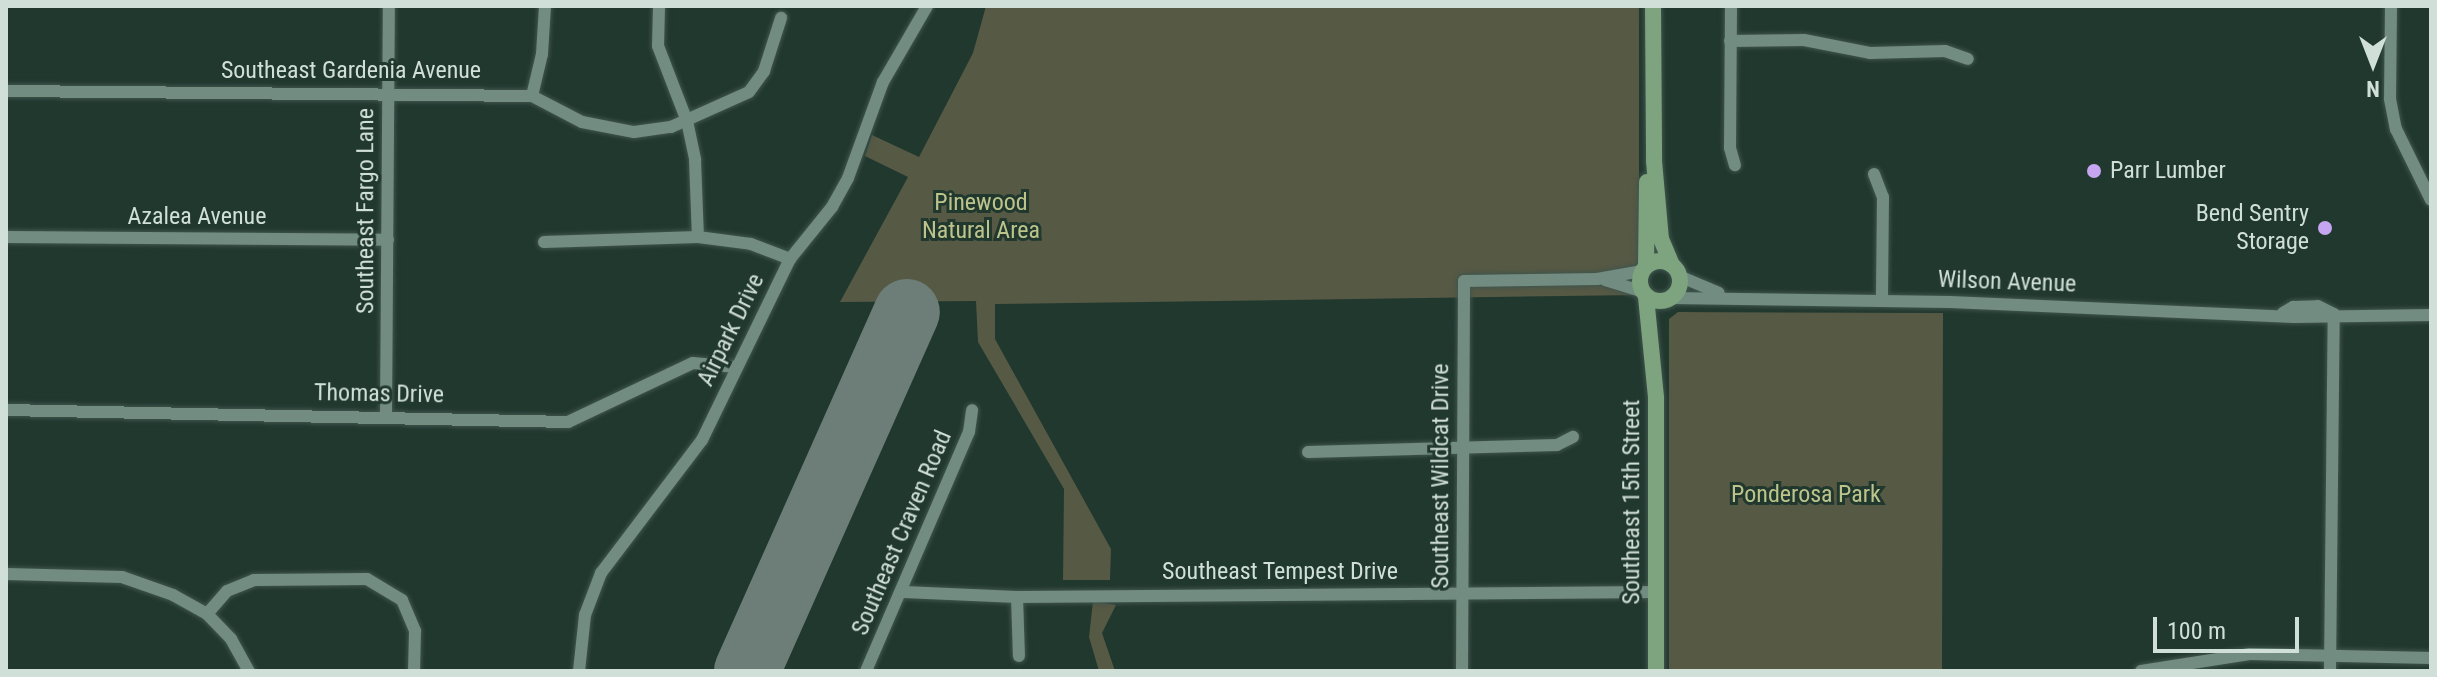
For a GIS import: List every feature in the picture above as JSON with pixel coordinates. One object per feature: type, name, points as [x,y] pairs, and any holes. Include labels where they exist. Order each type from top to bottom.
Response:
[{"type":"main road","points":[[1653,6],[1654,161],[1661,239],[1676,270]]},
{"type":"main road","points":[[1654,161],[1647,180],[1644,268],[1659,261],[1676,270]]},
{"type":"main road","name":"Southeast 15th Street","points":[[1644,268],[1644,294],[1653,333],[1656,671]]},
{"type":"main road","name":"Southeast 15th Street","points":[[1653,333],[1668,299],[1676,270]]},
{"type":"main road","points":[[1644,294],[1668,299]]},
{"type":"street","name":"Southeast Fargo Lane","points":[[386,416],[389,6]]},
{"type":"street","points":[[532,96],[542,54],[545,6]]},
{"type":"street","points":[[659,6],[658,46],[687,121],[700,200],[698,237]]},
{"type":"street","name":"Airpark Drive","points":[[579,671],[585,615],[601,573],[702,440],[790,259],[848,178],[883,82],[927,6]]},
{"type":"street","points":[[1731,6],[1730,148],[1735,165]]},
{"type":"street","points":[[2391,6],[2390,99],[2396,129],[2431,200]]},
{"type":"street","name":"Southeast Gardenia Avenue","points":[[6,91],[532,96],[582,122],[612,130],[658,130],[687,121],[749,92],[764,71],[781,18]]},
{"type":"street","points":[[1730,41],[1804,40],[1870,53],[1945,51],[1968,59]]},
{"type":"street","points":[[1874,174],[1883,197],[1882,300]]},
{"type":"street","name":"Azalea Avenue","points":[[6,237],[388,240]]},
{"type":"street","points":[[544,242],[698,237],[751,244],[790,259]]},
{"type":"street","points":[[1597,279],[1644,268]]},
{"type":"street","name":"Wilson Avenue","points":[[1676,270],[1730,296]]},
{"type":"street","points":[[1597,279],[1644,294]]},
{"type":"street","name":"Southeast Wildcat Drive","points":[[1462,671],[1464,281],[1597,279]]},
{"type":"street","name":"Wilson Avenue","points":[[1668,299],[1730,296],[1882,300],[2283,313],[2317,318],[2334,314],[2431,315]]},
{"type":"street","points":[[2330,671],[2334,314]]},
{"type":"street","name":"Thomas Drive","points":[[6,410],[568,422],[693,363],[736,367]]},
{"type":"street","name":"Southeast Craven Road","points":[[866,671],[904,592],[969,432],[972,410]]},
{"type":"street","points":[[1308,452],[1557,445],[1573,437]]},
{"type":"street","points":[[6,574],[122,577],[207,614],[231,639],[249,671]]},
{"type":"street","points":[[207,614],[227,591],[254,580],[367,579],[402,600],[415,631],[414,671]]},
{"type":"street","name":"Southeast Tempest Drive","points":[[904,592],[1017,597],[1657,592]]},
{"type":"street","points":[[1017,597],[1019,656]]},
{"type":"street","points":[[2141,671],[2250,654],[2431,658]]},
{"type":"green space","name":"Pinewood Natural Area","points":[[986,6],[1639,6],[1639,295],[995,304],[995,339],[1111,549],[1110,580],[1063,580],[1064,489],[978,342],[976,301],[840,302],[908,177],[865,156],[872,135],[919,157],[973,53]]},
{"type":"green space","name":"Ponderosa Park","points":[[1678,312],[1943,313],[1942,671],[1669,671],[1669,319]]},
{"type":"green space","points":[[1093,601],[1116,605],[1102,633],[1115,671],[1099,671],[1089,637]]},
{"type":"runway","points":[[747,671],[907,312]]},
{"type":"place","name":"Parr Lumber","points":[[2094,171]]},
{"type":"place","name":"Bend Sentry Storage","points":[[2325,228]]}]
